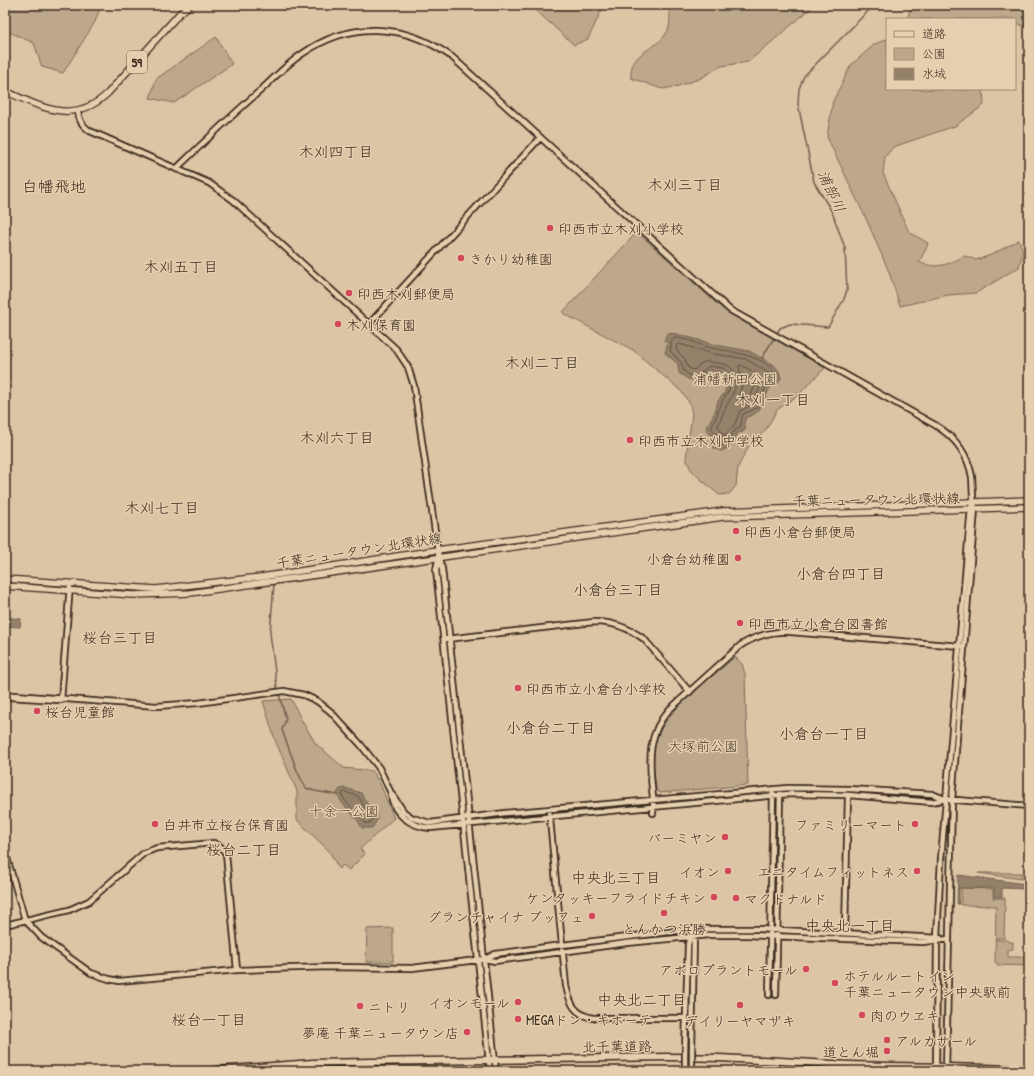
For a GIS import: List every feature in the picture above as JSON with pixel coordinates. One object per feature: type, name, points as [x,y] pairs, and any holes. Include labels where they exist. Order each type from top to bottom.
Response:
[{"type":"highway","name":"北千葉道路","points":[[205,1071],[313,1063],[706,1057],[936,1069],[986,1067],[1029,1070]]},
{"type":"highway","points":[[986,1067],[1029,1066]]},
{"type":"main road","name":"59","points":[[5,92],[52,110],[78,111],[96,103],[103,99],[179,14],[190,5]]},
{"type":"main road","name":"千葉ニュータウン北環状線","points":[[723,514],[1029,500]]},
{"type":"main road","name":"千葉ニュータウン北環状線","points":[[723,514],[1029,507]]},
{"type":"main road","points":[[714,515],[723,514]]},
{"type":"main road","name":"千葉ニュータウン北環状線","points":[[5,586],[141,589],[189,586],[261,577],[437,550],[714,515]]},
{"type":"main road","name":"千葉ニュータウン北環状線","points":[[5,580],[133,595],[190,593],[439,559],[714,515]]},
{"type":"street","points":[[176,169],[237,111],[306,52],[319,44],[343,34],[373,29],[401,32],[416,36],[446,53],[730,310],[945,431],[962,448],[972,478],[973,509],[952,800],[946,1069]]},
{"type":"street","points":[[78,111],[79,120],[83,127],[90,132],[209,183],[233,200],[400,353],[411,374],[437,550],[442,569],[450,638],[485,959],[493,1061],[490,1071]]},
{"type":"street","points":[[369,324],[540,138]]},
{"type":"street","points":[[936,1069],[937,939],[945,799],[958,646],[973,509]]},
{"type":"street","points":[[439,559],[436,570],[478,960],[493,1061],[496,1071]]},
{"type":"street","points":[[61,700],[70,588]]},
{"type":"street","points":[[444,639],[594,622],[616,624],[644,639],[690,692]]},
{"type":"street","points":[[655,812],[650,761],[653,737],[665,715],[741,645],[752,639],[768,633],[791,632],[964,646]]},
{"type":"street","points":[[5,701],[5,696],[15,695],[52,697],[61,700],[157,706],[198,703],[277,692],[301,694],[317,701],[335,717],[379,768],[396,809],[404,818],[414,825],[430,828],[464,826],[772,795],[848,795],[932,802],[945,799]]},
{"type":"street","points":[[391,794],[404,812],[418,820],[430,823],[549,809],[776,789],[857,789],[932,794],[952,800],[1029,806]]},
{"type":"street","points":[[776,789],[781,795],[776,995]]},
{"type":"street","points":[[769,995],[772,795],[776,789]]},
{"type":"street","points":[[845,933],[848,795]]},
{"type":"street","points":[[549,809],[562,944],[568,997],[571,1005],[579,1014],[593,1018],[686,1018]]},
{"type":"street","points":[[5,925],[69,910],[90,901],[144,853],[157,848],[214,843],[226,854],[237,970]]},
{"type":"street","points":[[5,851],[25,920],[41,938],[91,972],[109,979],[129,981],[237,970],[412,968],[485,959],[495,954],[562,944],[693,929],[778,929],[949,939]]},
{"type":"street","points":[[692,1071],[693,929]]},
{"type":"street","points":[[485,959],[495,961],[692,936],[778,936],[923,942],[937,939]]},
{"type":"street","points":[[685,1071],[688,944],[692,936]]},
{"type":"green space","points":[[5,5],[101,5],[95,22],[63,73],[42,67],[34,43],[5,30]]},
{"type":"green space","points":[[530,5],[604,5],[588,39],[574,45]]},
{"type":"green space","points":[[670,5],[815,5],[748,62],[721,66],[699,79],[675,87],[662,89],[631,78],[631,68],[640,55],[660,41],[665,35],[670,25]]},
{"type":"green space","points":[[912,5],[1029,5],[1029,29],[1016,22],[1016,18],[907,18]]},
{"type":"green space","points":[[216,37],[232,64],[174,103],[150,98],[156,79]]},
{"type":"green space","points":[[886,39],[886,90],[983,90],[984,105],[955,126],[893,147],[885,157],[883,173],[909,232],[928,243],[919,262],[937,266],[948,264],[965,256],[976,260],[991,255],[1019,240],[1023,251],[1019,267],[976,293],[948,295],[900,306],[889,272],[868,223],[827,137],[833,101],[851,65],[875,44]]},
{"type":"green space","name":"浦幡新田公園","points":[[637,232],[725,311],[825,368],[798,395],[777,410],[765,431],[749,446],[738,467],[736,486],[729,494],[719,495],[690,468],[686,458],[692,414],[690,404],[681,391],[633,350],[564,314],[563,312]]},
{"type":"green space","name":"大塚前公園","points":[[735,657],[742,664],[745,674],[748,785],[660,793],[656,790],[653,761],[655,744],[659,732],[677,708],[689,696]]},
{"type":"green space","name":"十余一公園","points":[[291,699],[316,744],[344,768],[373,771],[394,818],[360,849],[365,854],[349,870],[343,865],[339,869],[329,851],[297,820],[297,791],[275,740],[263,701]]},
{"type":"green space","points":[[978,873],[1022,873],[1022,879]]},
{"type":"green space","points":[[961,888],[993,889],[993,898],[1005,898],[1004,938],[997,938],[997,940],[1008,940],[1008,942],[1013,942],[1013,949],[1008,950],[1008,957],[1025,957],[1025,965],[1029,963],[1029,966],[998,965],[995,962],[996,906],[961,905]]},
{"type":"green space","points":[[393,928],[393,962],[366,962],[367,929]]},
{"type":"water","points":[[667,333],[677,334],[716,345],[749,351],[774,365],[779,371],[781,378],[778,383],[771,386],[760,409],[756,413],[746,417],[744,424],[746,428],[743,432],[738,433],[730,447],[721,451],[714,448],[713,435],[709,434],[706,428],[715,412],[718,401],[725,392],[726,376],[720,372],[709,370],[703,375],[701,381],[688,379],[679,373],[678,364],[665,353],[668,342],[664,341]]},
{"type":"water","points":[[5,617],[21,619],[20,627],[5,626]]},
{"type":"water","points":[[345,788],[361,793],[369,807],[376,809],[377,820],[372,828],[362,828],[342,803],[337,793],[340,789]]},
{"type":"water","points":[[958,875],[1026,884],[1026,889],[1002,888],[1002,897],[994,897],[994,888],[959,888],[959,905],[957,903]]},
{"type":"waterway","name":"浦部川","points":[[762,358],[780,328],[790,324],[828,327],[844,299],[847,290],[845,248],[832,212],[814,182],[798,104],[799,89],[804,76],[874,5]]},
{"type":"waterway","points":[[274,584],[270,633],[277,687],[286,719],[282,730],[298,773],[306,788],[338,795]]},
{"type":"place","name":"印西市立木刈小学校","points":[[550,228]]},
{"type":"place","name":"きかり幼稚園","points":[[461,258]]},
{"type":"place","name":"印西木刈郵便局","points":[[349,293]]},
{"type":"place","name":"木刈保育園","points":[[338,324]]},
{"type":"place","name":"印西市立木刈中学校","points":[[630,440]]},
{"type":"place","name":"印西小倉台郵便局","points":[[736,531]]},
{"type":"place","name":"小倉台幼稚園","points":[[738,558]]},
{"type":"place","name":"印西市立小倉台図書館","points":[[740,623]]},
{"type":"place","name":"印西市立小倉台小学校","points":[[518,688]]},
{"type":"place","name":"桜台児童館","points":[[37,711]]},
{"type":"place","name":"白井市立桜台保育園","points":[[155,824]]},
{"type":"place","name":"ファミリーマート","points":[[915,824]]},
{"type":"place","name":"バーミヤン","points":[[725,837]]},
{"type":"place","name":"イオン","points":[[728,871]]},
{"type":"place","name":"エニタイムフィットネス","points":[[917,871]]},
{"type":"place","name":"ケンタッキーフライドチキン","points":[[714,897]]},
{"type":"place","name":"マクドナルド","points":[[736,898]]},
{"type":"place","name":"とんかつ浜勝","points":[[664,913]]},
{"type":"place","name":"グランチャイナ ブッフェ","points":[[592,916]]},
{"type":"place","name":"アポロプラントモール","points":[[806,969]]},
{"type":"place","name":"ホテルルートイン 千葉ニュータウン中央駅前","points":[[835,983]]},
{"type":"place","name":"イオンモール","points":[[518,1002]]},
{"type":"place","name":"デイリーヤマザキ","points":[[740,1005]]},
{"type":"place","name":"ニトリ","points":[[360,1006]]},
{"type":"place","name":"肉のウヱキ","points":[[862,1015]]},
{"type":"place","name":"MEGAドン・キホーテ","points":[[518,1019]]},
{"type":"place","name":"夢庵 千葉ニュータウン店","points":[[467,1032]]},
{"type":"place","name":"アルカサール","points":[[887,1040]]},
{"type":"place","name":"道とん堀","points":[[887,1051]]},
{"type":"district","name":"木刈四丁目","points":[[336,151]]},
{"type":"district","name":"木刈三丁目","points":[[685,184]]},
{"type":"district","name":"白幡飛地","points":[[54,186]]},
{"type":"district","name":"木刈五丁目","points":[[181,266]]},
{"type":"district","name":"木刈二丁目","points":[[542,362]]},
{"type":"district","name":"木刈一丁目","points":[[773,399]]},
{"type":"district","name":"木刈六丁目","points":[[337,437]]},
{"type":"district","name":"木刈七丁目","points":[[162,507]]},
{"type":"district","name":"小倉台四丁目","points":[[841,573]]},
{"type":"district","name":"小倉台三丁目","points":[[618,589]]},
{"type":"district","name":"桜台三丁目","points":[[120,637]]},
{"type":"district","name":"小倉台二丁目","points":[[551,727]]},
{"type":"district","name":"小倉台一丁目","points":[[824,733]]},
{"type":"district","name":"桜台二丁目","points":[[244,849]]},
{"type":"district","name":"中央北三丁目","points":[[616,877]]},
{"type":"district","name":"中央北一丁目","points":[[850,925]]},
{"type":"district","name":"中央北二丁目","points":[[642,999]]},
{"type":"district","name":"桜台一丁目","points":[[209,1019]]}]
